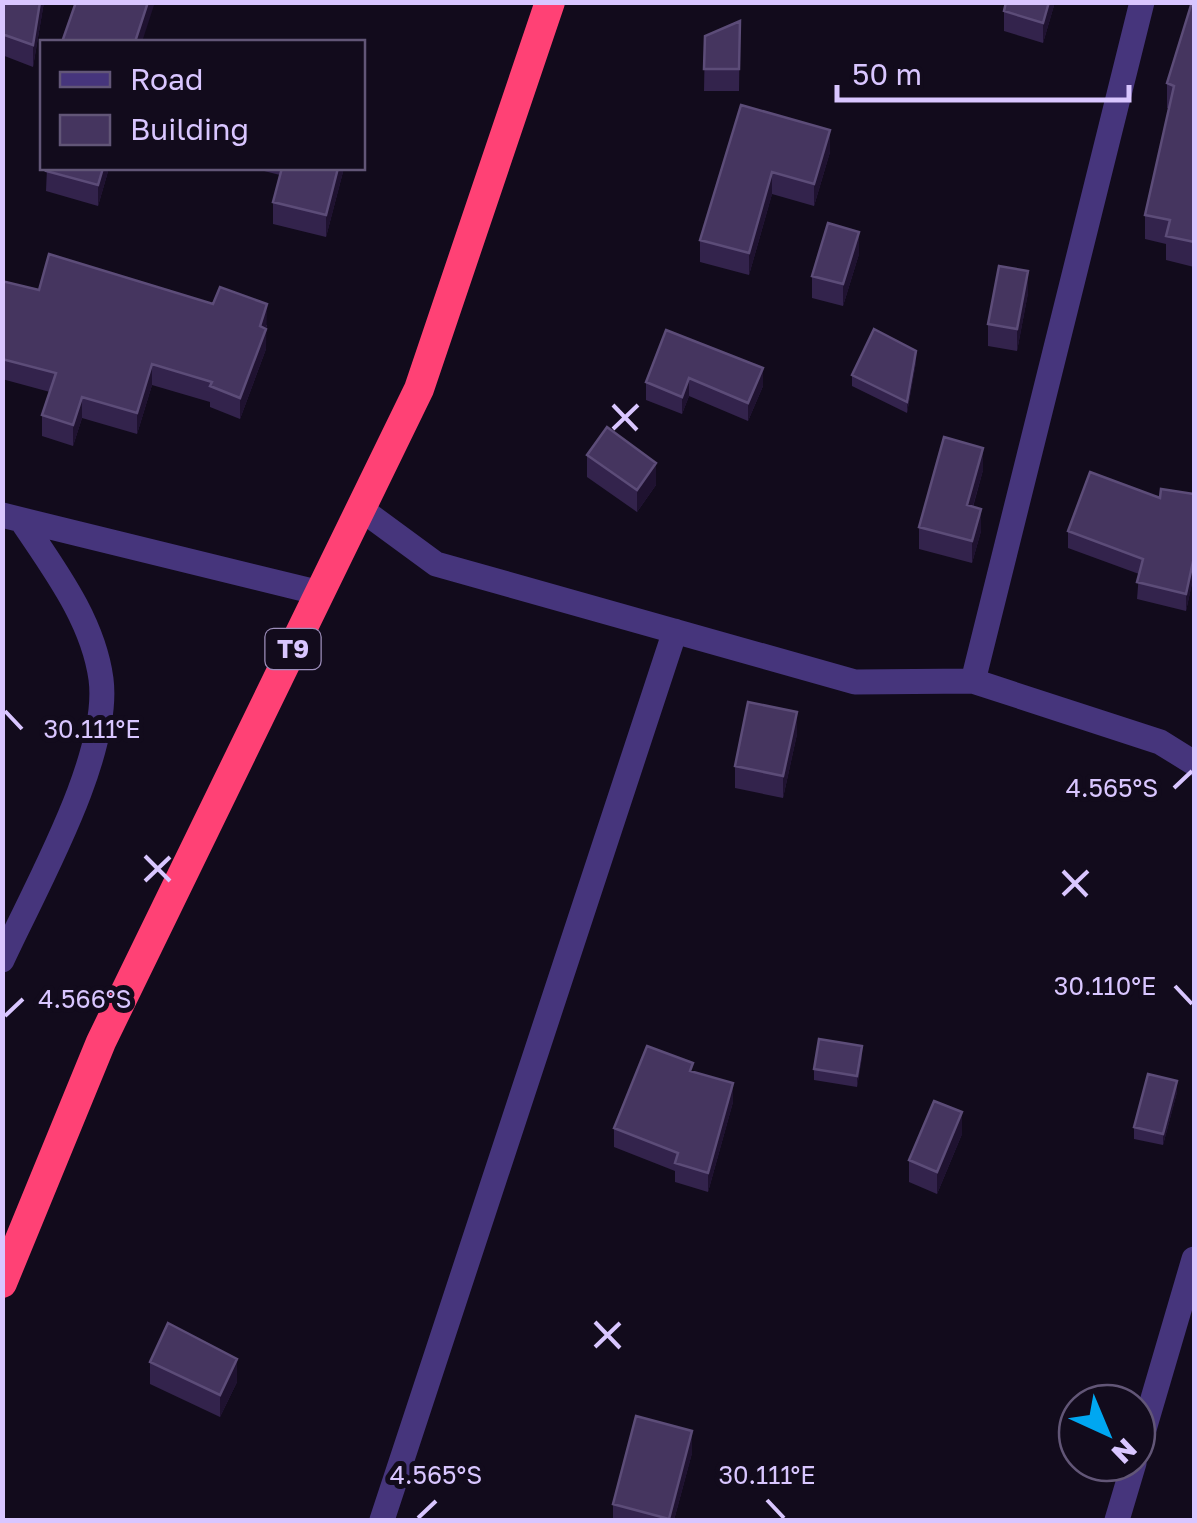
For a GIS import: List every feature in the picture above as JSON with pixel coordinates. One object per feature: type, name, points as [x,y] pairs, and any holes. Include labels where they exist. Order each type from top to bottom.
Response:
[{"type":"highway","name":"T9","points":[[2,1283],[101,1042],[419,389],[550,2]]},
{"type":"street","points":[[973,681],[1142,2]]},
{"type":"street","points":[[361,510],[436,564],[855,682],[973,681],[1160,742],[1194,763]]},
{"type":"street","points":[[12,518],[320,593]]},
{"type":"street","points":[[2,960],[76,798],[98,736],[102,680],[67,588],[12,518]]},
{"type":"street","points":[[382,1520],[675,631]]},
{"type":"street","points":[[1157,1385],[1194,1259]]},
{"type":"street","points":[[1117,1520],[1128,1483]]},
{"type":"building","points":[[2,2],[40,2],[33,45],[2,34]]},
{"type":"building","points":[[76,2],[148,2],[136,40],[63,40]]},
{"type":"building","points":[[1006,2],[1049,2],[1043,23],[1004,11]]},
{"type":"building","points":[[1192,2],[1194,242],[1166,236],[1170,220],[1145,215],[1174,86],[1167,83]]},
{"type":"building","points":[[740,21],[739,69],[704,69],[705,36]]},
{"type":"building","points":[[741,105],[830,130],[814,184],[772,172],[749,253],[700,240]]},
{"type":"building","points":[[46,170],[102,170],[98,185]]},
{"type":"building","points":[[281,170],[337,170],[326,215],[273,202]]},
{"type":"building","points":[[828,223],[859,232],[843,284],[812,276]]},
{"type":"building","points":[[49,254],[213,304],[220,287],[267,304],[260,326],[266,329],[240,398],[210,386],[212,382],[152,364],[137,413],[82,397],[73,425],[42,415],[56,373],[2,359],[2,281],[39,290]]},
{"type":"building","points":[[999,266],[1028,271],[1017,329],[988,324]]},
{"type":"building","points":[[874,329],[916,351],[907,402],[852,375]]},
{"type":"building","points":[[666,330],[763,368],[748,403],[689,378],[682,397],[646,382]]},
{"type":"building","points":[[607,427],[656,463],[637,490],[587,455]]},
{"type":"building","points":[[944,437],[983,448],[967,505],[981,509],[972,541],[919,527]]},
{"type":"building","points":[[1090,472],[1160,498],[1161,489],[1194,494],[1194,557],[1186,594],[1137,582],[1143,559],[1068,531]]},
{"type":"building","points":[[748,702],[797,712],[783,776],[735,766]]},
{"type":"building","points":[[819,1039],[862,1046],[857,1076],[814,1069]]},
{"type":"building","points":[[647,1046],[693,1063],[690,1071],[733,1083],[708,1173],[675,1163],[678,1153],[614,1128]]},
{"type":"building","points":[[1148,1074],[1177,1081],[1163,1134],[1134,1127]]},
{"type":"building","points":[[934,1101],[962,1112],[937,1172],[909,1160]]},
{"type":"building","points":[[168,1323],[237,1359],[220,1395],[150,1362]]},
{"type":"building","points":[[636,1416],[692,1431],[669,1519],[613,1504]]}]
